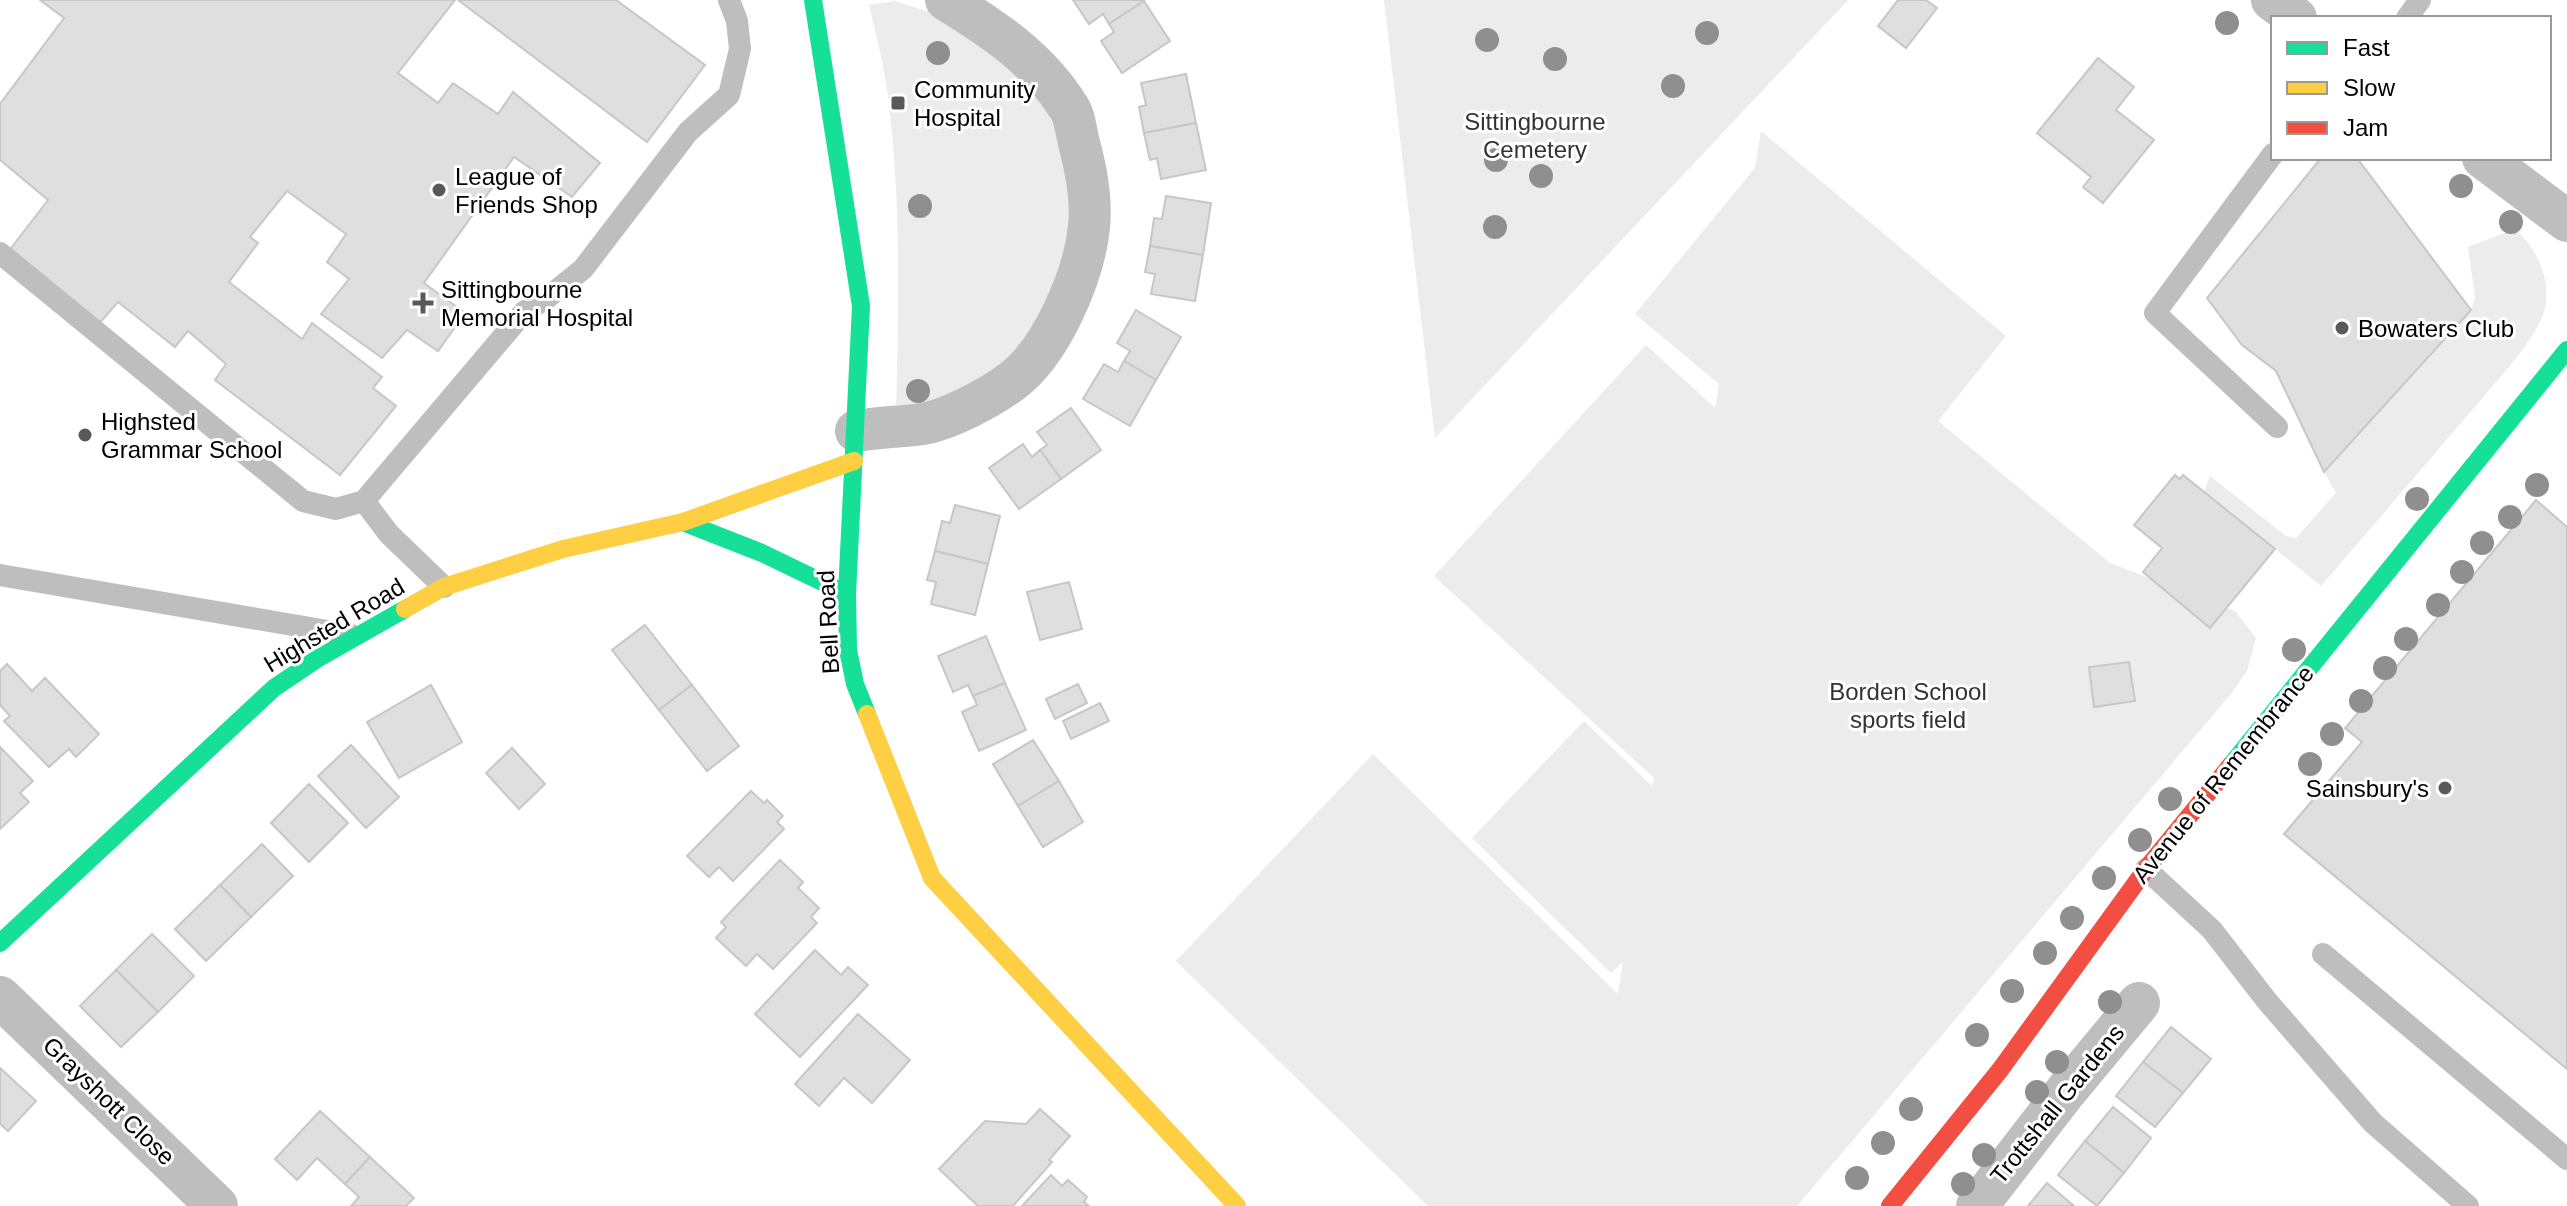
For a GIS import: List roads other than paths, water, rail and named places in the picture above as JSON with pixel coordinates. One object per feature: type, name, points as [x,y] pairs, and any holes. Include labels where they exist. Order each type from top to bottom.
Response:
[{"type":"street","name":"Bell Road","points":[[813,0],[861,306],[847,594],[848,650],[855,684],[932,878],[1237,1206]]},
{"type":"street","points":[[855,446],[971,406],[1013,381],[1044,346],[1064,309],[1089,228],[1089,193],[1071,110],[1044,75],[1011,42],[946,0]]},
{"type":"street","points":[[2272,0],[2293,16]]},
{"type":"street","points":[[2486,160],[2567,221]]},
{"type":"street","name":"Avenue of Remembrance","points":[[1890,1206],[2000,1070],[2146,869],[2567,350]]},
{"type":"street","name":"Highsted Road","points":[[0,943],[154,796],[274,688],[317,659],[444,587],[563,549],[683,522],[855,446]]},
{"type":"street","points":[[683,522],[762,553],[847,594]]},
{"type":"street","name":"Grayshott Close","points":[[0,997],[217,1206]]},
{"type":"street","name":"Trottshall Gardens","points":[[1977,1206],[2139,1003]]},
{"type":"lane","points":[[0,253],[303,501],[336,509],[364,501],[524,312],[583,269],[688,132],[729,95],[740,49],[737,21],[729,0]]},
{"type":"lane","points":[[2271,157],[2155,313],[2277,427]]},
{"type":"lane","points":[[364,501],[389,534],[444,587]]},
{"type":"lane","points":[[0,575],[360,636]]},
{"type":"lane","points":[[2146,869],[2212,930],[2267,1001],[2373,1123],[2468,1206]]},
{"type":"lane","points":[[2323,954],[2567,1159]]},
{"type":"place","name":"Community Hospital","points":[[898,103]]},
{"type":"place","name":"League of Friends Shop","points":[[439,190]]},
{"type":"place","name":"Sittingbourne Memorial Hospital","points":[[423,303]]},
{"type":"place","name":"Bowaters Club","points":[[2342,328]]},
{"type":"place","name":"Highsted Grammar School","points":[[85,435]]},
{"type":"place","name":"Sainsbury's","points":[[2445,788]]},
{"type":"park label","name":"Sittingbourne Cemetery","points":[[1535,135]]},
{"type":"park label","name":"Borden School sports field","points":[[1908,705]]}]
